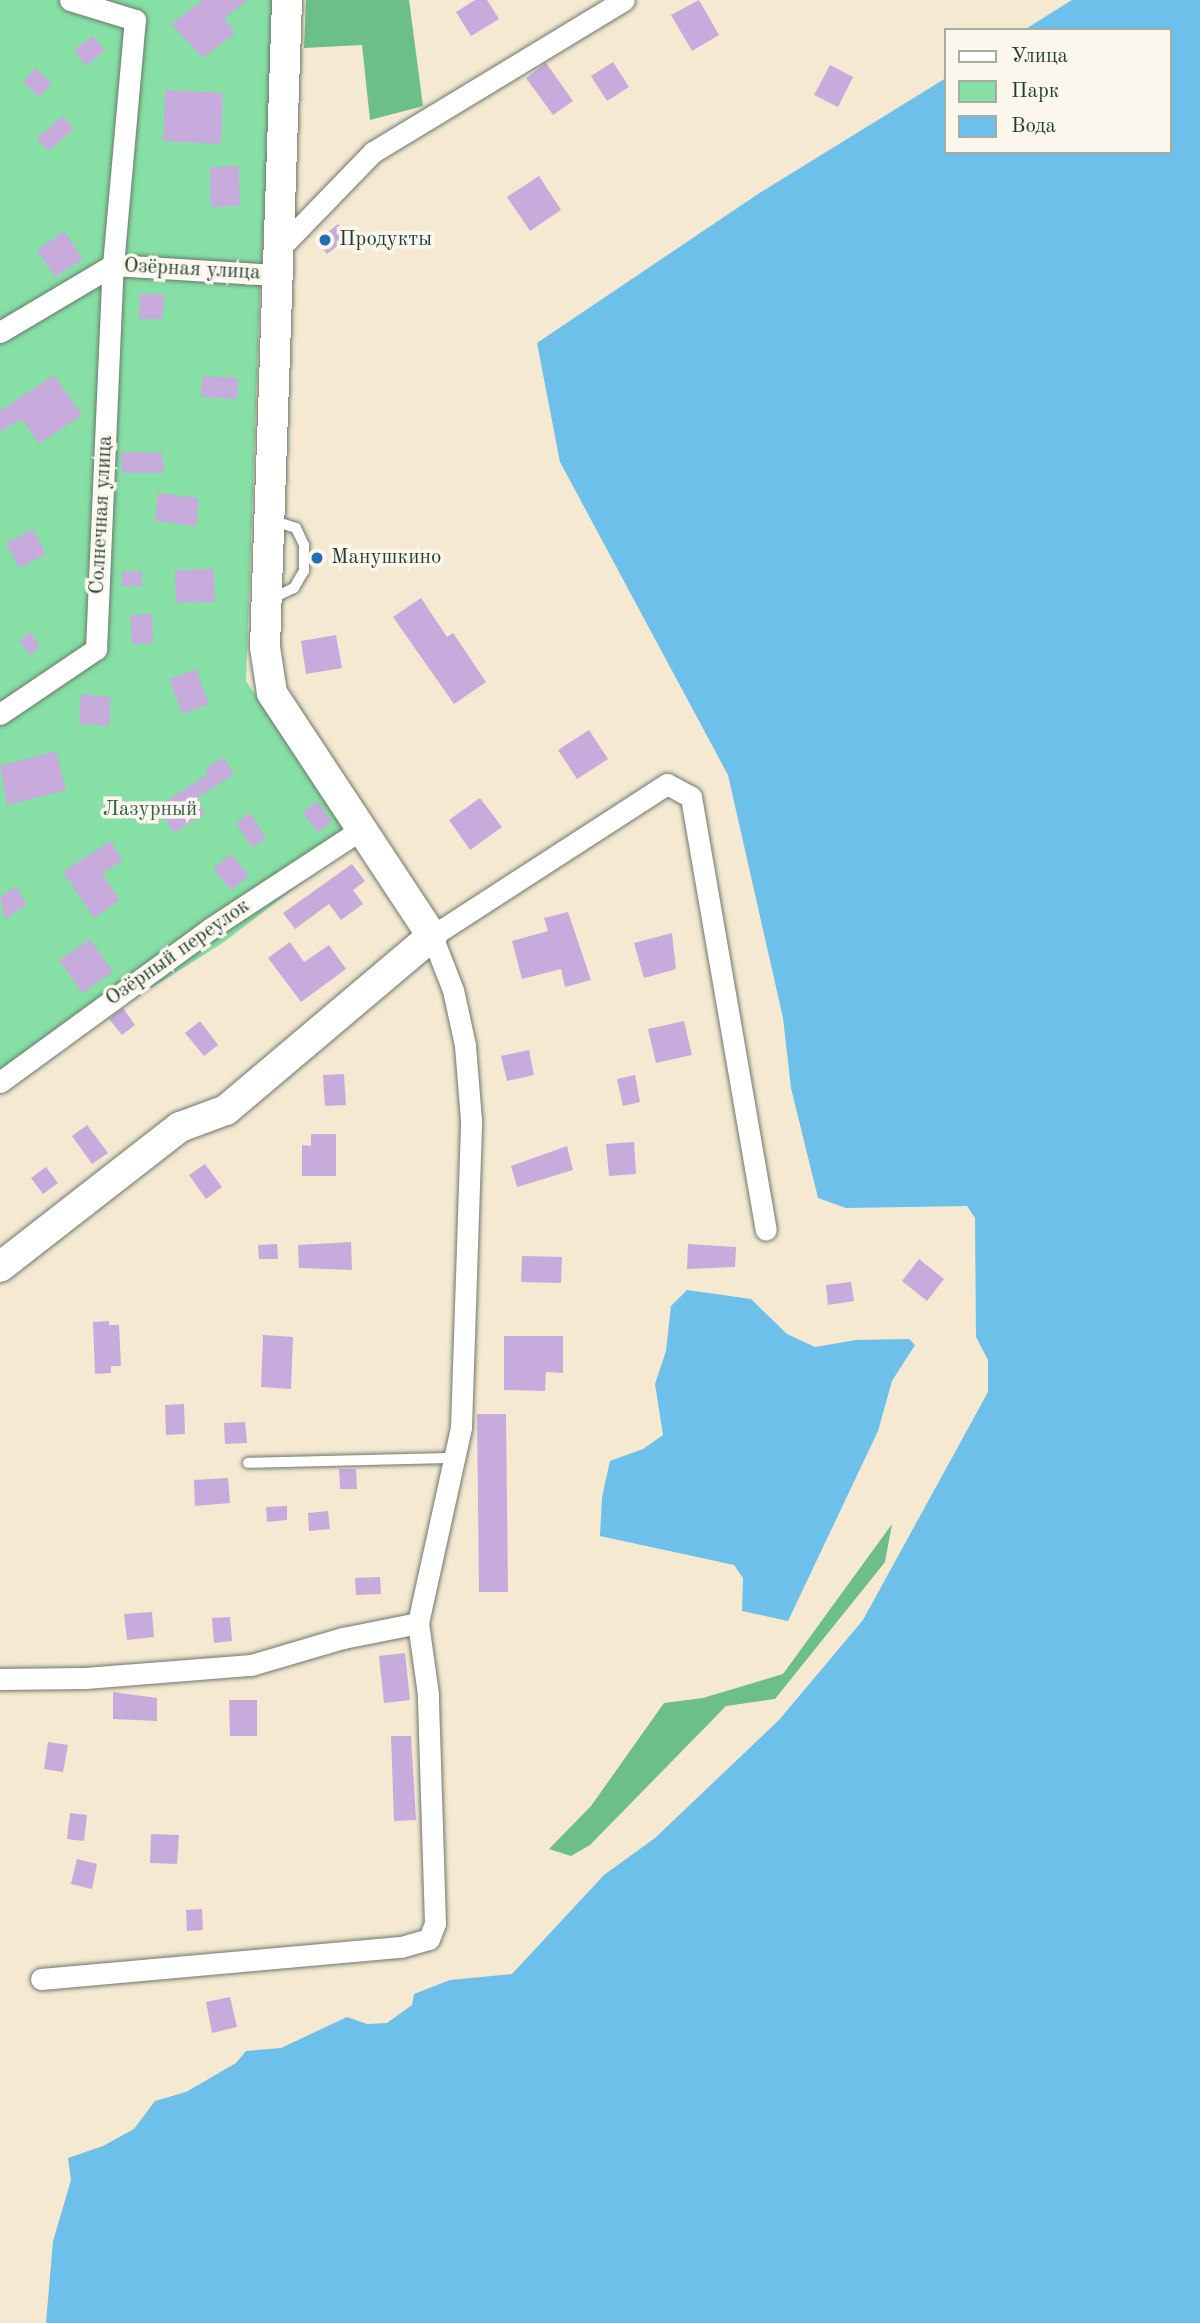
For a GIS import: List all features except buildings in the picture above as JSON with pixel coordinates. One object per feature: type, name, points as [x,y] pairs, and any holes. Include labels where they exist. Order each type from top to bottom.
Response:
[{"type":"street","points":[[69,0],[135,20],[113,265]]},
{"type":"street","points":[[41,1979],[401,1947],[429,1939],[435,1923],[428,1694],[418,1623],[461,1427],[471,1121],[464,1045],[453,990],[432,936],[272,693],[264,602],[287,0]]},
{"type":"street","points":[[277,262],[373,152],[624,0]]},
{"type":"street","name":"Озёрная улица","points":[[0,332],[113,265],[277,262]]},
{"type":"street","name":"Солнечная улица","points":[[0,714],[96,649],[113,265]]},
{"type":"street","points":[[0,1268],[180,1127],[226,1110],[432,936],[667,784],[691,797],[766,1230]]},
{"type":"street","name":"Озёрный переулок","points":[[0,1082],[211,928],[360,830]]},
{"type":"street","points":[[0,1679],[85,1678],[251,1665],[343,1638],[418,1623]]},
{"type":"lane","points":[[248,1463],[454,1458]]},
{"type":"green space","name":"Лазурный","points":[[0,0],[278,0],[260,290],[246,681],[356,841],[224,942],[0,1084]]},
{"type":"green space","points":[[306,0],[409,0],[423,106],[370,120],[362,45],[304,48]]},
{"type":"green space","points":[[892,1524],[885,1562],[775,1699],[726,1706],[590,1845],[571,1856],[549,1849],[591,1806],[664,1703],[703,1698],[783,1674]]},
{"type":"water","points":[[1072,0],[1200,0],[1200,2323],[46,2323],[53,2241],[71,2180],[68,2158],[103,2146],[134,2129],[155,2101],[186,2092],[236,2063],[246,2051],[281,2048],[347,2017],[367,2024],[387,2023],[412,2005],[414,1994],[450,1980],[512,1974],[604,1875],[655,1838],[779,1720],[863,1620],[988,1392],[988,1360],[976,1337],[975,1218],[967,1206],[846,1208],[818,1198],[791,1088],[783,1018],[728,775],[560,462],[537,343],[761,192],[944,79],[944,154],[1172,154],[1172,28],[1027,28]]},
{"type":"water","points":[[687,1290],[751,1299],[787,1334],[815,1347],[856,1340],[909,1339],[915,1345],[892,1381],[878,1431],[788,1621],[742,1611],[743,1578],[734,1565],[600,1536],[602,1497],[610,1461],[643,1449],[663,1435],[655,1384],[666,1351],[671,1306]]},
{"type":"place","name":"Продукты","points":[[325,240]]},
{"type":"place","name":"Манушкино","points":[[317,558]]}]
